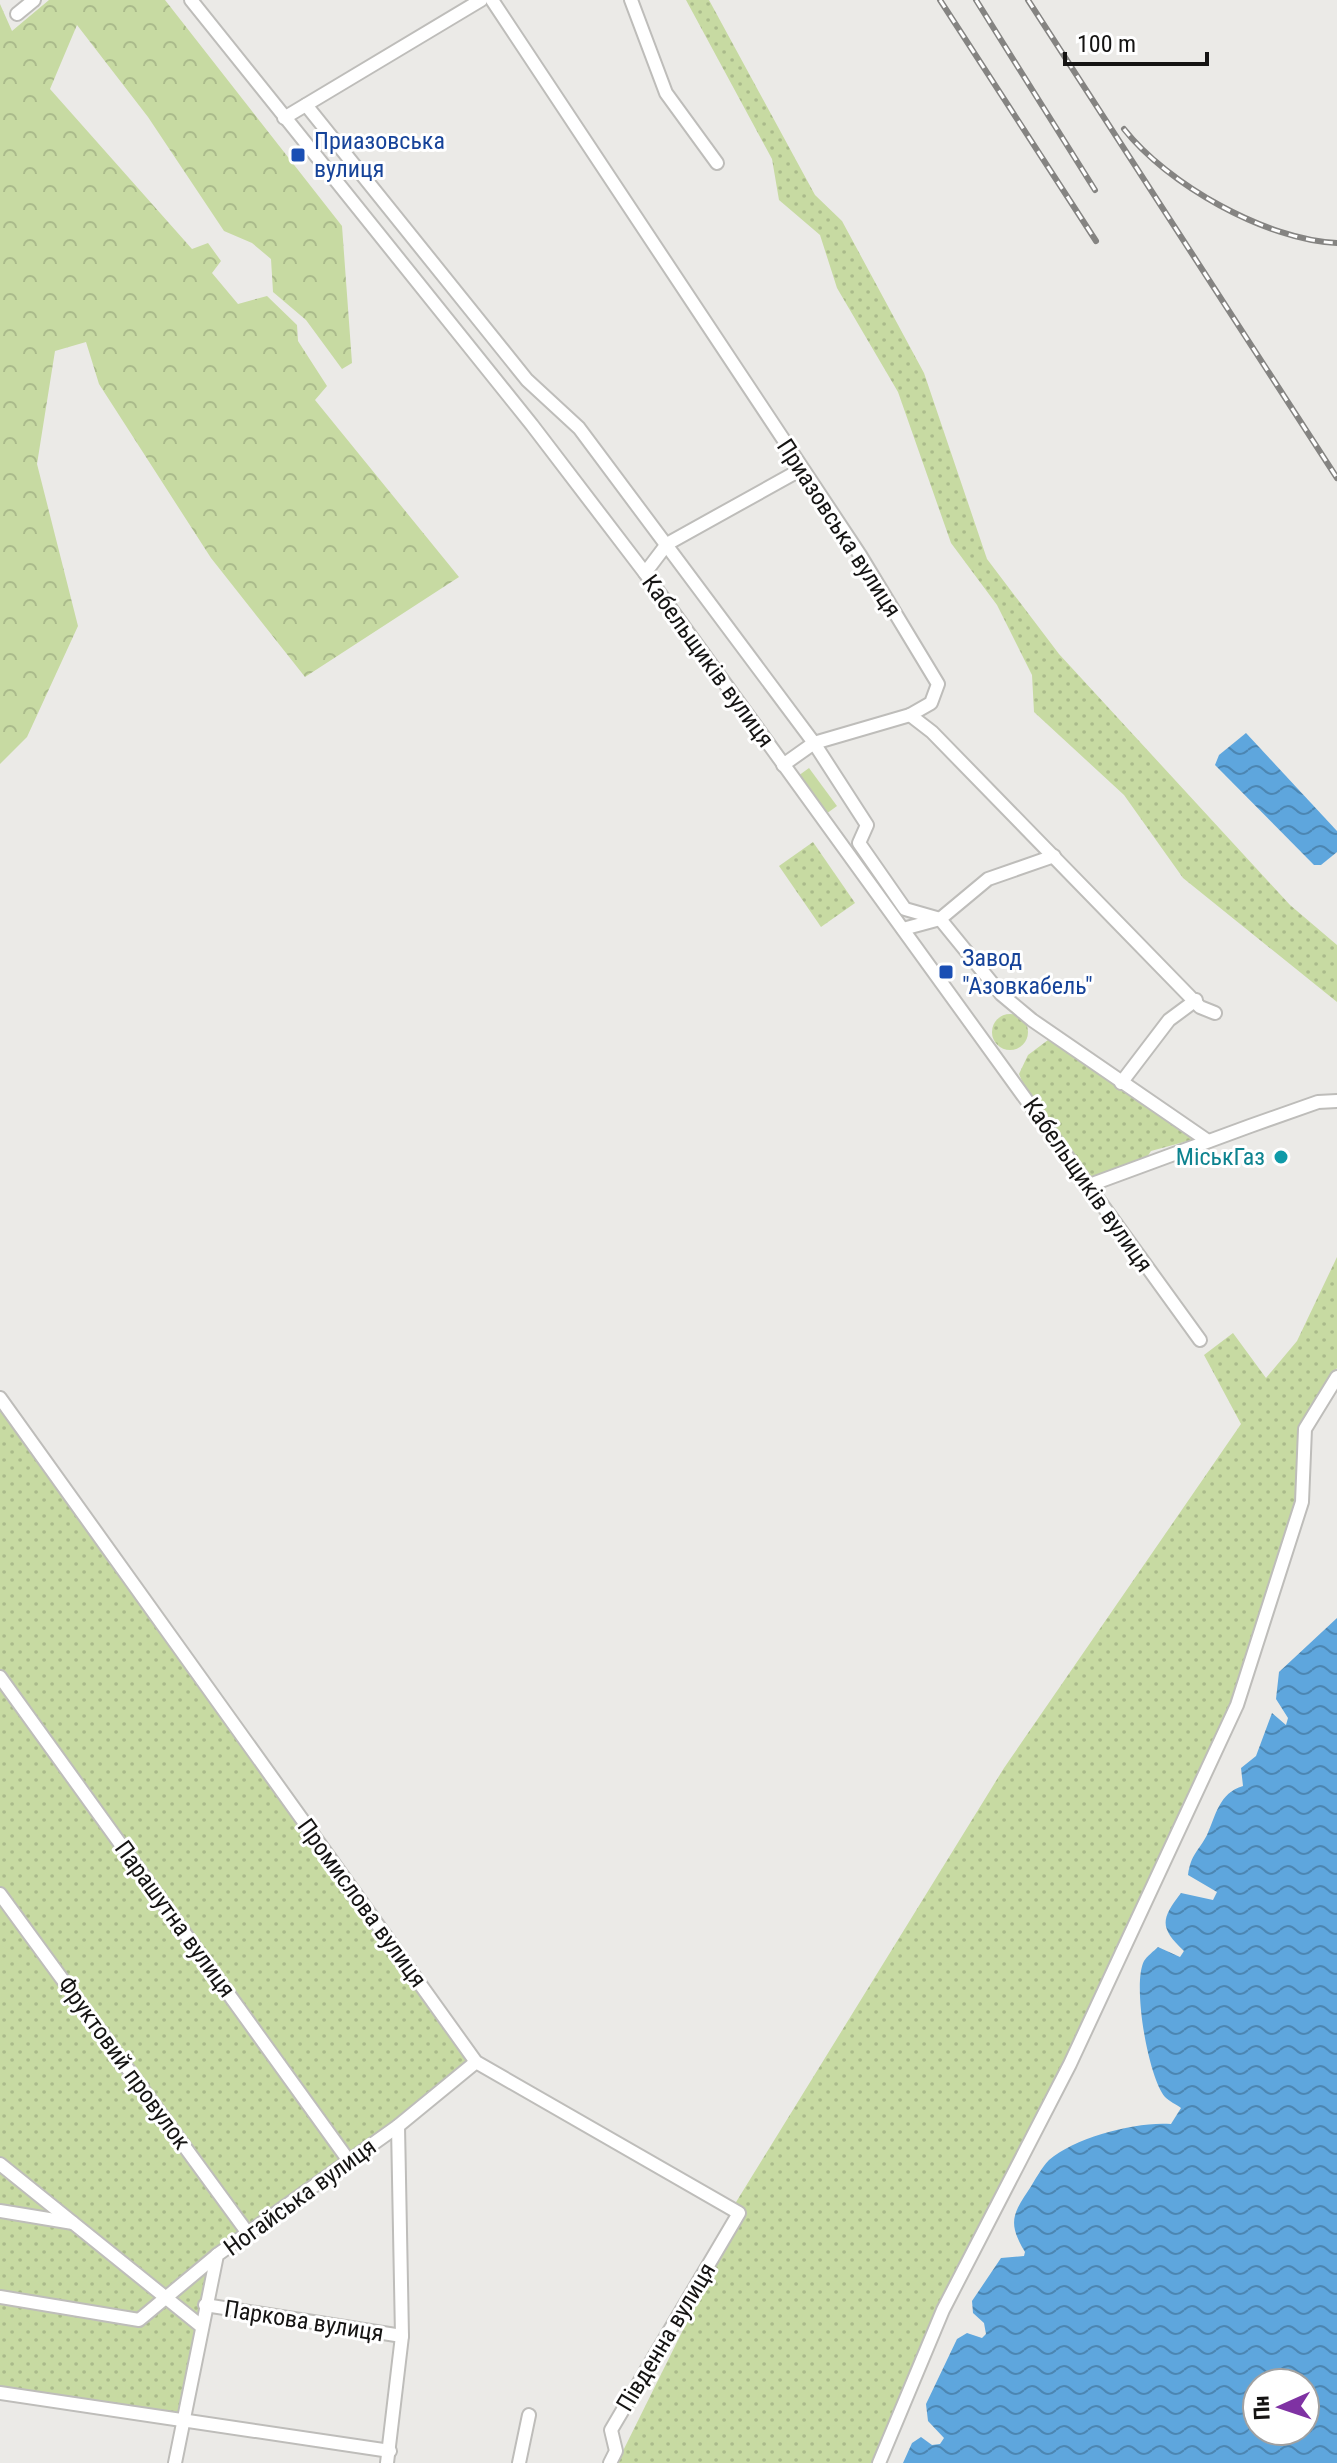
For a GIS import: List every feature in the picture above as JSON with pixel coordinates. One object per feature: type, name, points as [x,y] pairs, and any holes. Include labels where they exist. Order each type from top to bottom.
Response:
[{"type":"street","points":[[17,14],[34,0]]},
{"type":"street","name":"Кабельщиків вулиця","points":[[191,0],[532,425],[645,573],[1200,1340]]},
{"type":"street","points":[[284,118],[481,0]]},
{"type":"street","name":"Приазовська вулиця","points":[[492,0],[800,470],[860,555],[938,684],[931,703],[910,715]]},
{"type":"street","points":[[631,0],[666,93],[717,163]]},
{"type":"street","name":"Кабельщиків вулиця","points":[[306,105],[527,380],[579,428],[667,544],[814,743],[867,825],[859,843],[905,909],[940,919]]},
{"type":"street","points":[[645,573],[667,544],[800,470]]},
{"type":"street","points":[[783,765],[814,743],[910,715],[932,732],[1200,1007],[1215,1013]]},
{"type":"street","points":[[903,929],[940,919],[988,879],[1054,856]]},
{"type":"street","points":[[940,919],[1001,994],[1032,1020],[1208,1141]]},
{"type":"street","points":[[1121,1083],[1169,1020],[1196,1000]]},
{"type":"street","points":[[1087,1186],[1318,1102],[1337,1101]]},
{"type":"street","points":[[879,2463],[943,2310],[1070,2064],[1237,1705],[1302,1502],[1305,1429],[1337,1377]]},
{"type":"street","name":"Промислова вулиця","points":[[0,1398],[476,2062]]},
{"type":"street","name":"Парашутна вулиця","points":[[0,1677],[349,2161]]},
{"type":"street","name":"Фруктовий провулок","points":[[0,1894],[247,2232]]},
{"type":"street","points":[[0,2393],[388,2457],[402,2336],[398,2126],[476,2062]]},
{"type":"street","name":"Південна вулиця","points":[[476,2062],[739,2213],[611,2430],[616,2451],[610,2463]]},
{"type":"street","name":"Ногайська вулиця","points":[[175,2463],[217,2255],[398,2126]]},
{"type":"street","points":[[0,2164],[201,2326]]},
{"type":"street","points":[[0,2211],[76,2224]]},
{"type":"street","points":[[0,2297],[139,2320],[217,2255]]},
{"type":"street","name":"Паркова вулиця","points":[[205,2305],[402,2336]]},
{"type":"street","points":[[519,2463],[529,2415]]},
{"type":"green space","points":[[49,0],[165,0],[342,226],[352,363],[342,369],[306,320],[273,292],[271,259],[252,243],[224,231],[148,117],[77,25],[50,89],[192,249],[208,243],[221,261],[212,273],[238,304],[267,296],[297,325],[298,341],[327,386],[315,400],[459,577],[305,677],[211,558],[99,384],[86,342],[55,351],[37,464],[78,626],[27,737],[0,764],[0,4],[12,31]]},
{"type":"green space","points":[[686,0],[709,0],[815,195],[842,221],[924,373],[987,559],[1059,654],[1290,905],[1337,945],[1337,1002],[1183,878],[1124,795],[1034,712],[1032,675],[997,605],[951,543],[898,392],[837,288],[820,235],[779,200],[772,159]]},
{"type":"green space","points":[[809,768],[837,806],[826,814],[798,776]]},
{"type":"green space","points":[[813,842],[855,903],[821,927],[779,866]]},
{"type":"green space","points":[[1010,1014],[1023,1019],[1028,1032],[1023,1045],[1010,1050],[997,1045],[992,1032],[997,1019]]},
{"type":"green space","points":[[1052,1037],[1195,1139],[1151,1151],[1147,1157],[1099,1177],[1087,1176],[1027,1093],[1019,1074],[1028,1055]]},
{"type":"green space","points":[[1337,1257],[1337,1368],[1301,1432],[1298,1500],[1235,1704],[874,2463],[617,2463],[741,2213],[733,2207],[1004,1768],[1241,1424],[1204,1355],[1233,1333],[1266,1378],[1297,1341]]},
{"type":"green space","points":[[0,1410],[473,2066],[217,2255],[182,2421],[0,2393]]},
{"type":"water","points":[[1246,733],[1337,831],[1337,852],[1321,865],[1314,865],[1215,765],[1219,755]]},
{"type":"water","points":[[1337,1618],[1337,2463],[903,2463],[912,2443],[921,2437],[932,2445],[940,2444],[944,2438],[928,2421],[926,2404],[957,2339],[967,2333],[982,2338],[986,2334],[984,2323],[973,2313],[972,2301],[1001,2258],[1024,2256],[1014,2227],[1015,2214],[1046,2163],[1074,2144],[1107,2132],[1142,2125],[1171,2124],[1181,2108],[1165,2097],[1153,2071],[1141,2009],[1141,1973],[1144,1961],[1158,1947],[1180,1957],[1184,1951],[1170,1936],[1166,1924],[1169,1910],[1181,1893],[1213,1900],[1217,1892],[1188,1875],[1189,1868],[1223,1799],[1243,1786],[1241,1768],[1256,1756],[1272,1713],[1286,1725],[1288,1718],[1276,1699],[1279,1672]]},
{"type":"railway","points":[[940,0],[1096,241]]},
{"type":"railway","points":[[976,0],[1095,190]]},
{"type":"railway","points":[[1028,0],[1337,478]]},
{"type":"railway","points":[[1124,129],[1165,170],[1220,206],[1280,232],[1337,243]]},
{"type":"place","name":"Приазовська вулиця","points":[[298,155]]},
{"type":"place","name":"Завод \"Азовкабель\"","points":[[946,972]]},
{"type":"place","name":"МіськГаз","points":[[1281,1157]]}]
